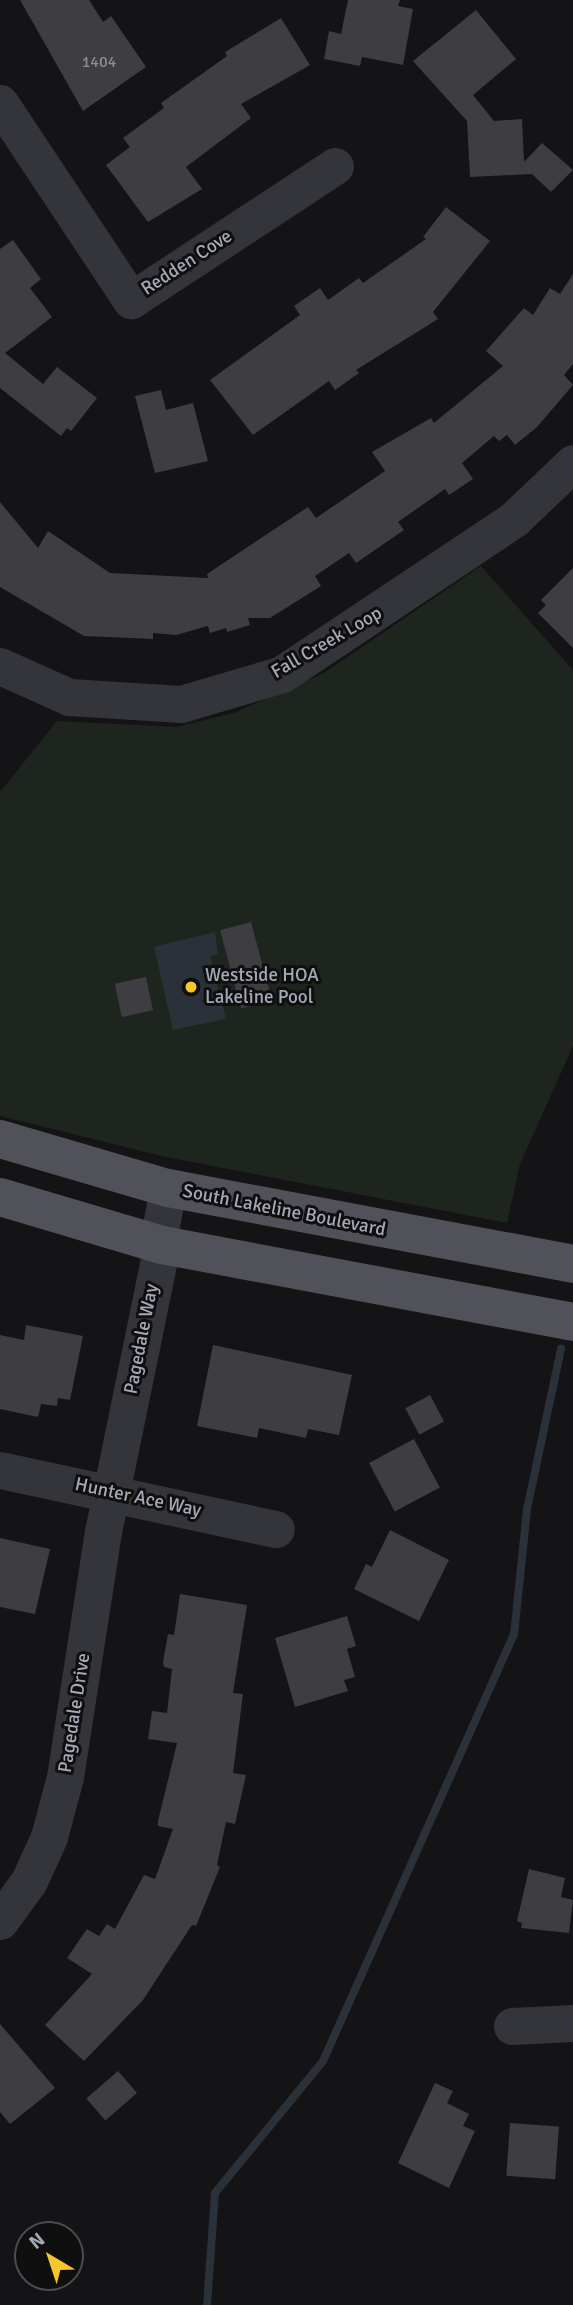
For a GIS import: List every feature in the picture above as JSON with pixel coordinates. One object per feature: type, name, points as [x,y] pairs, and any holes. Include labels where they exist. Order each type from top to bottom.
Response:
[{"type":"main road","name":"South Lakeline Boulevard","points":[[0,1139],[168,1188],[573,1265]]},
{"type":"main road","points":[[0,1197],[162,1245],[573,1322]]},
{"type":"street","name":"Redden Cove","points":[[0,103],[131,300],[335,166]]},
{"type":"street","name":"Fall Creek Loop","points":[[0,666],[69,698],[181,704],[282,674],[514,519],[573,463]]},
{"type":"street","name":"Pagedale Way","points":[[112,1491],[162,1245],[158,1242],[168,1188]]},
{"type":"street","name":"Hunter Ace Way","points":[[0,1470],[112,1491],[276,1529]]},
{"type":"street","name":"Pagedale Drive","points":[[0,1921],[39,1859],[65,1777],[112,1491]]},
{"type":"street","points":[[512,2026],[573,2023]]},
{"type":"shaded area","points":[[481,566],[573,670],[573,1046],[520,1164],[507,1223],[161,1156],[0,1116],[0,792],[57,721],[176,727],[234,713],[324,673]]},
{"type":"shaded area","name":"Westside HOA Lakeline Pool","points":[[215,932],[218,954],[210,956],[226,1019],[173,1030],[154,947]]},
{"type":"building","points":[[20,0],[89,0],[103,22],[111,16],[146,67],[83,111]]},
{"type":"building","points":[[348,0],[400,0],[398,6],[413,9],[403,65],[362,57],[360,66],[324,59],[329,31],[341,34]]},
{"type":"building","points":[[476,10],[516,59],[473,95],[494,121],[522,119],[524,162],[542,143],[573,170],[551,192],[532,174],[470,177],[467,121],[413,61]]},
{"type":"building","points":[[281,18],[310,65],[241,104],[251,118],[186,167],[202,189],[148,222],[106,165],[130,147],[123,138],[164,108],[161,103],[227,56],[225,52]]},
{"type":"building","points":[[446,207],[490,241],[433,312],[438,319],[356,370],[359,373],[335,390],[329,381],[253,435],[210,380],[300,315],[294,306],[320,288],[328,300],[359,278],[363,283],[426,239],[423,237]]},
{"type":"building","points":[[13,240],[41,279],[30,288],[52,317],[5,353],[43,384],[57,367],[97,398],[71,431],[67,428],[61,436],[0,388],[0,249]]},
{"type":"building","points":[[573,274],[573,364],[564,375],[573,385],[537,427],[515,445],[507,435],[499,441],[494,436],[462,463],[473,479],[449,495],[445,489],[398,522],[404,530],[356,563],[349,553],[315,576],[321,586],[270,618],[248,618],[250,625],[227,632],[226,628],[210,633],[208,626],[176,635],[153,633],[153,639],[84,636],[0,587],[0,502],[38,548],[48,531],[110,573],[208,578],[207,574],[308,507],[316,518],[385,471],[372,452],[431,418],[434,423],[503,366],[486,351],[524,308],[533,315],[550,288],[560,294]]},
{"type":"building","points":[[161,390],[166,410],[193,403],[208,461],[155,473],[135,396]]},
{"type":"building","points":[[573,568],[573,648],[538,613],[546,605],[541,600]]},
{"type":"building","points":[[251,922],[272,1000],[241,1009],[220,930]]},
{"type":"building","points":[[146,977],[153,1010],[122,1017],[115,984]]},
{"type":"building","points":[[26,1325],[83,1336],[70,1400],[58,1398],[57,1406],[41,1404],[38,1417],[0,1409],[0,1335],[24,1340]]},
{"type":"building","points":[[213,1345],[352,1375],[339,1435],[308,1429],[306,1438],[259,1428],[257,1438],[197,1426]]},
{"type":"building","points":[[430,1395],[444,1421],[419,1435],[405,1408]]},
{"type":"building","points":[[414,1439],[440,1488],[395,1512],[369,1463]]},
{"type":"building","points":[[390,1530],[449,1560],[419,1621],[354,1589],[366,1564],[372,1567]]},
{"type":"building","points":[[0,1538],[50,1549],[35,1614],[0,1607]]},
{"type":"building","points":[[180,1594],[247,1605],[233,1693],[243,1694],[233,1773],[246,1775],[235,1824],[226,1822],[217,1865],[220,1867],[196,1926],[192,1925],[143,2000],[84,2061],[45,2025],[92,1974],[67,1958],[87,1929],[99,1936],[107,1924],[115,1929],[144,1875],[155,1879],[173,1829],[158,1826],[158,1821],[177,1743],[148,1739],[152,1711],[167,1713],[172,1669],[164,1667],[163,1662],[168,1634],[174,1635]]},
{"type":"building","points":[[347,1616],[356,1646],[347,1649],[355,1677],[344,1680],[348,1691],[295,1707],[275,1638]]},
{"type":"building","points":[[529,1869],[565,1878],[561,1897],[573,1900],[569,1933],[521,1928],[522,1923],[517,1921]]},
{"type":"building","points":[[0,2024],[55,2088],[10,2124],[0,2112]]},
{"type":"building","points":[[118,2071],[137,2093],[105,2120],[86,2099]]},
{"type":"building","points":[[435,2083],[453,2091],[447,2103],[469,2114],[463,2126],[475,2131],[449,2188],[398,2163]]},
{"type":"building","points":[[510,2123],[559,2126],[555,2179],[506,2176]]},
{"type":"waterway","points":[[207,2305],[215,2193],[323,2061],[514,1635],[527,1509],[561,1349]]},
{"type":"place","name":"Westside HOA Lakeline Pool","points":[[191,987]]}]
